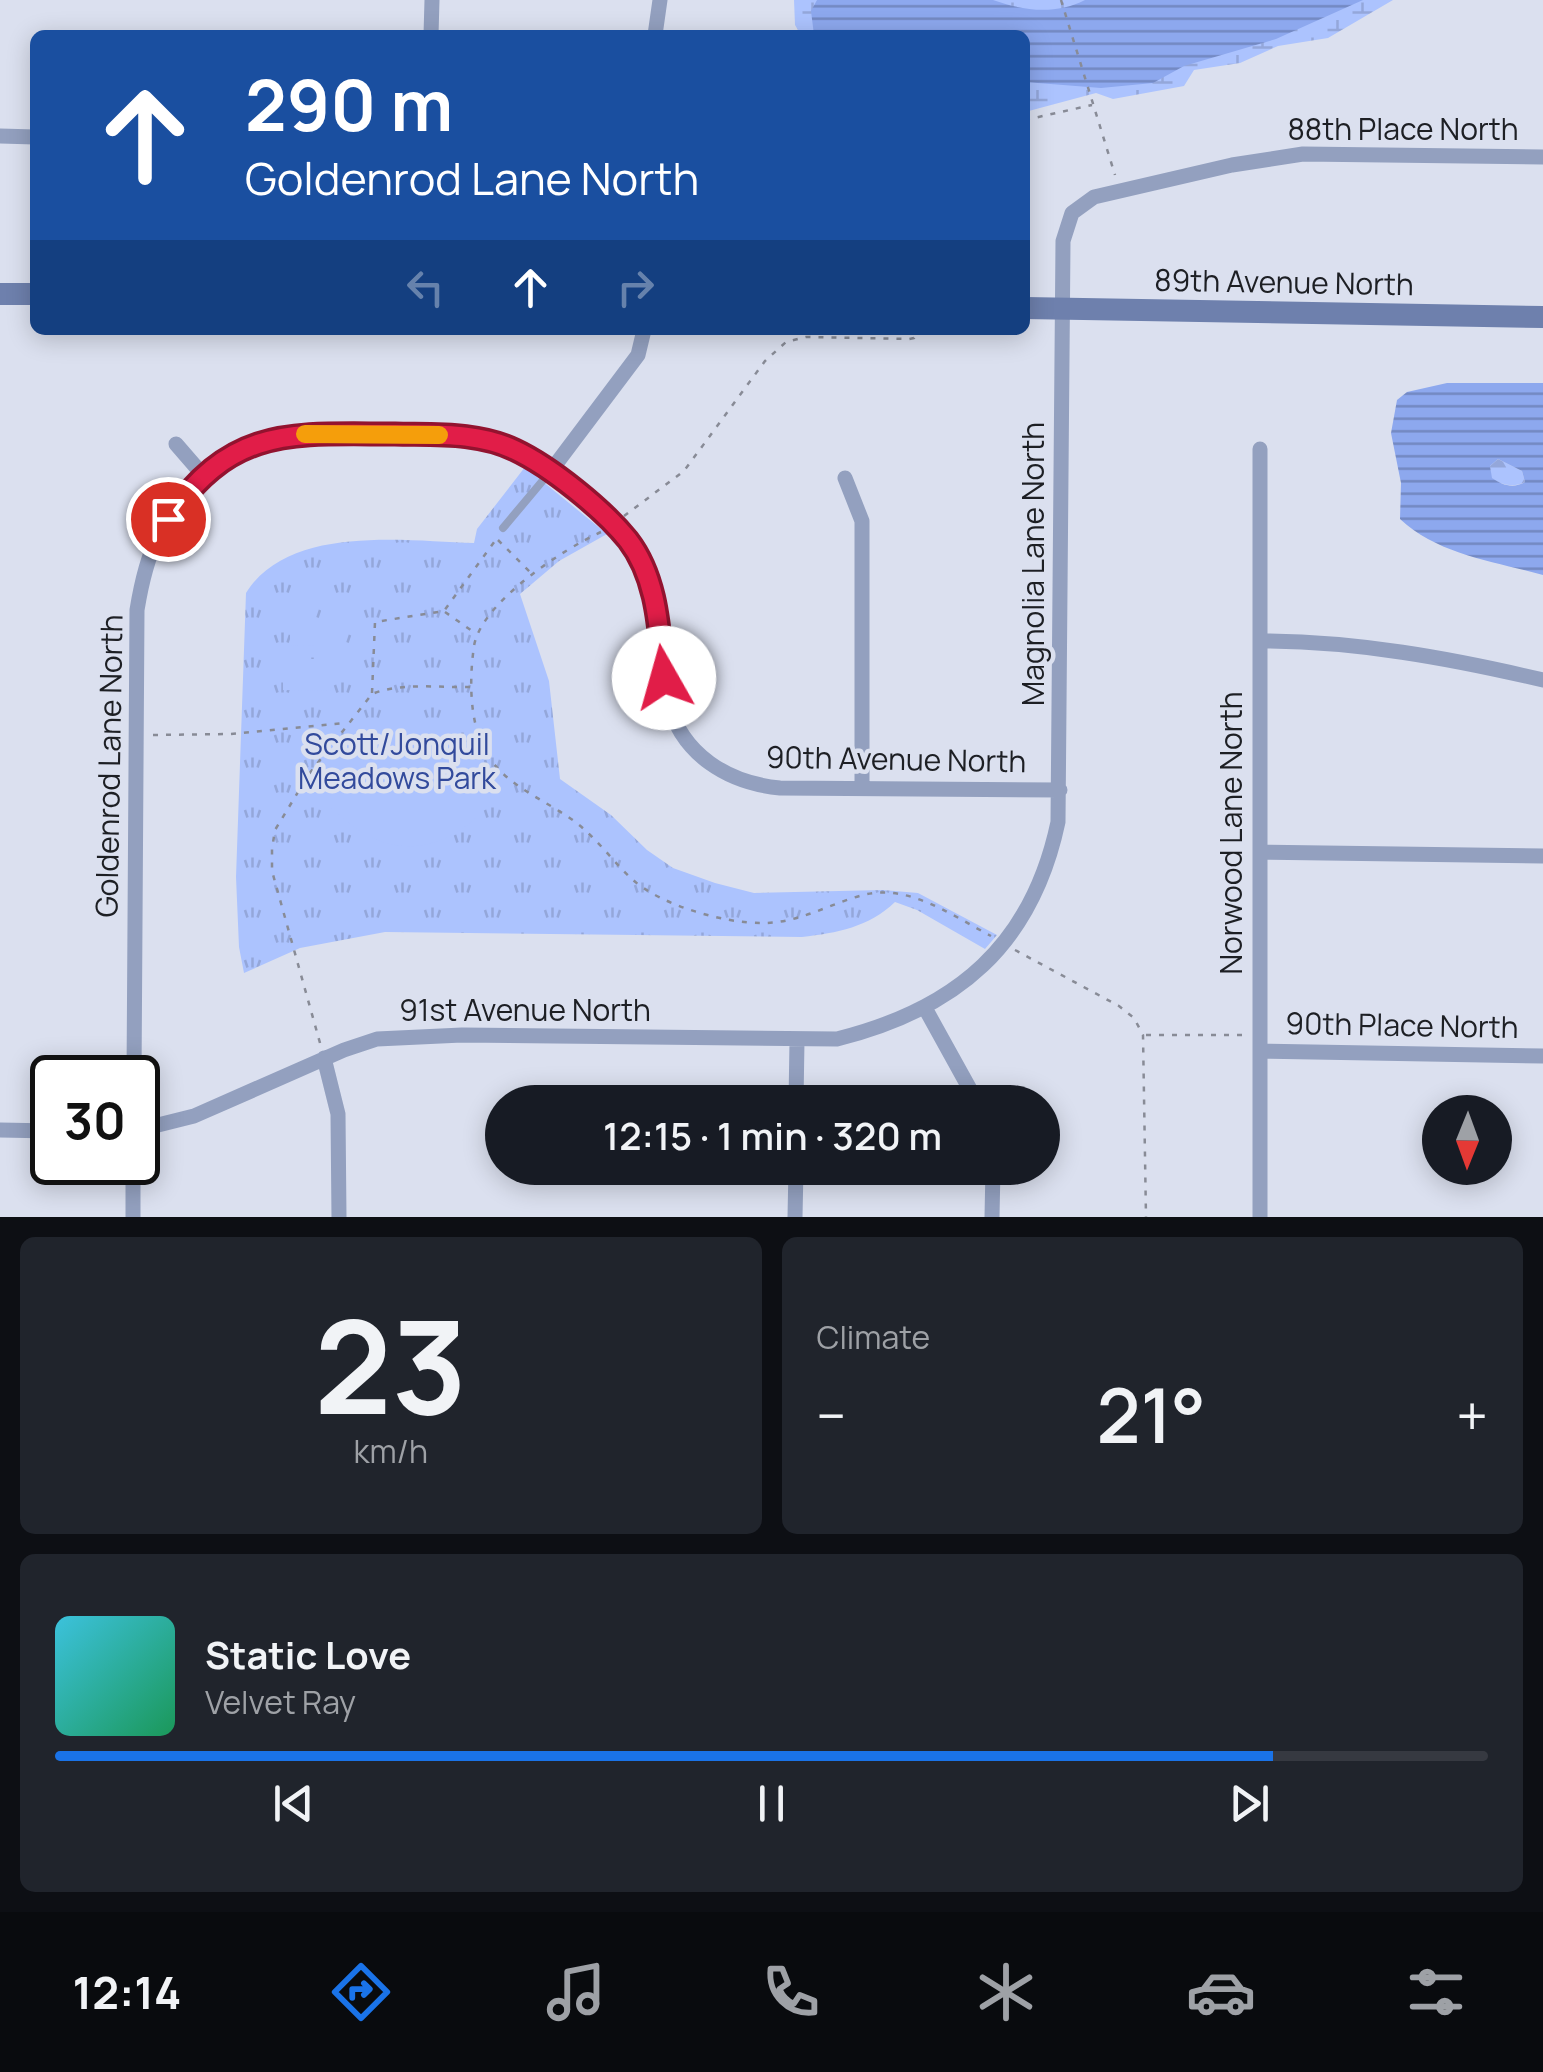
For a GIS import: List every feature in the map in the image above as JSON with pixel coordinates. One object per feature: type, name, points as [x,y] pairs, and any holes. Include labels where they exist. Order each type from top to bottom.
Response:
[{"type":"street","points":[[431,30],[432,0]]},
{"type":"street","points":[[656,30],[660,0]]},
{"type":"street","points":[[0,136],[30,136]]},
{"type":"street","name":"88th Place North","points":[[1063,309],[1063,241],[1072,212],[1094,197],[1232,165],[1303,154],[1543,157]]},
{"type":"street","points":[[0,294],[30,294]]},
{"type":"street","name":"89th Avenue North","points":[[1030,308],[1543,316]]},
{"type":"street","name":"Magnolia Lane North","points":[[925,1008],[962,983],[1004,944],[1037,889],[1051,852],[1060,790],[1063,309]]},
{"type":"street","points":[[550,472],[638,355],[643,335]]},
{"type":"street","name":"90th Avenue North","points":[[202,474],[236,452],[264,440],[293,434],[446,435],[482,438],[515,450],[550,472],[629,542],[652,590],[668,703],[691,748],[732,778],[755,786],[1060,790]]},
{"type":"street","points":[[176,444],[202,474]]},
{"type":"street","name":"Norwood Lane North","points":[[1260,449],[1260,1217]]},
{"type":"street","name":"Goldenrod Lane North","points":[[134,1055],[137,610],[144,564],[152,542],[202,474]]},
{"type":"street","points":[[845,478],[862,521],[862,788]]},
{"type":"street","points":[[1260,641],[1403,651],[1543,680]]},
{"type":"street","points":[[1260,852],[1543,856]]},
{"type":"street","points":[[925,1008],[967,1085]]},
{"type":"street","name":"91st Avenue North","points":[[160,1124],[194,1116],[324,1058],[377,1039],[414,1035],[837,1039],[925,1008]]},
{"type":"street","points":[[796,1085],[797,1041]]},
{"type":"street","name":"90th Place North","points":[[1260,1043],[1543,1056]]},
{"type":"street","points":[[324,1058],[338,1114],[339,1217]]},
{"type":"street","points":[[0,1130],[30,1131]]},
{"type":"street","points":[[133,1185],[133,1217]]},
{"type":"street","points":[[796,1185],[796,1217]]},
{"type":"street","points":[[992,1185],[992,1217]]},
{"type":"lane","points":[[504,528],[550,472]]},
{"type":"path","points":[[1060,0],[1120,191]]},
{"type":"path","points":[[1030,119],[1094,102]]},
{"type":"path","points":[[915,335],[909,339],[806,338],[786,342],[765,361],[684,472],[613,524],[547,561],[476,634],[473,687],[477,731],[496,768],[574,821],[654,896],[728,918],[761,923],[813,913],[867,894],[894,893],[940,909],[1119,1006],[1134,1018],[1143,1035],[1146,1217]]},
{"type":"path","points":[[444,611],[504,528]]},
{"type":"path","points":[[496,538],[532,574]]},
{"type":"path","points":[[372,694],[375,622],[444,611],[476,634]]},
{"type":"path","points":[[324,1058],[272,871],[276,830],[346,723],[372,694],[398,689],[473,687]]},
{"type":"path","points":[[137,735],[230,734],[346,723]]},
{"type":"path","points":[[1143,1035],[1260,1043]]},
{"type":"green space","points":[[794,0],[1393,0],[1328,38],[1278,46],[1240,63],[1194,70],[1184,86],[1113,99],[1096,93],[1030,111],[1030,30],[798,30]]},
{"type":"green space","points":[[1498,459],[1522,471],[1525,482],[1508,485],[1491,478],[1490,466]]},
{"type":"green space","name":"Scott/Jonquil Meadows Park","points":[[525,467],[607,534],[559,561],[520,594],[549,681],[560,779],[611,815],[647,850],[673,868],[754,893],[918,893],[997,935],[985,949],[917,910],[895,902],[852,927],[802,937],[385,932],[300,948],[244,973],[236,877],[246,593],[265,571],[290,556],[319,546],[383,540],[474,543],[477,529]]},
{"type":"green space","points":[[290,596],[314,596],[314,645],[290,646]]},
{"type":"green space","points":[[321,596],[345,596],[345,646],[321,646]]},
{"type":"green space","points":[[283,659],[333,659],[333,691],[283,690]]},
{"type":"green space","points":[[403,715],[417,715],[498,791],[461,830],[430,844],[395,845],[377,840],[325,803]]},
{"type":"shaded area","points":[[817,0],[993,0],[1039,10],[1085,0],[1363,0],[1276,39],[1184,66],[1153,83],[1101,88],[1030,82],[1030,30],[813,30],[811,11]]},
{"type":"shaded area","points":[[1447,383],[1543,383],[1543,575],[1449,549],[1400,519],[1401,483],[1391,433],[1397,400],[1407,392]],"holes":[[[1498,459],[1522,471],[1525,482],[1508,485],[1492,478],[1490,466]]]},
{"type":"slow traffic","points":[[305,434],[439,435]]},
{"type":"route","points":[[168,519],[202,474],[264,440],[293,434],[482,438],[515,450],[550,472],[592,505],[629,542],[652,590],[664,678]]}]
